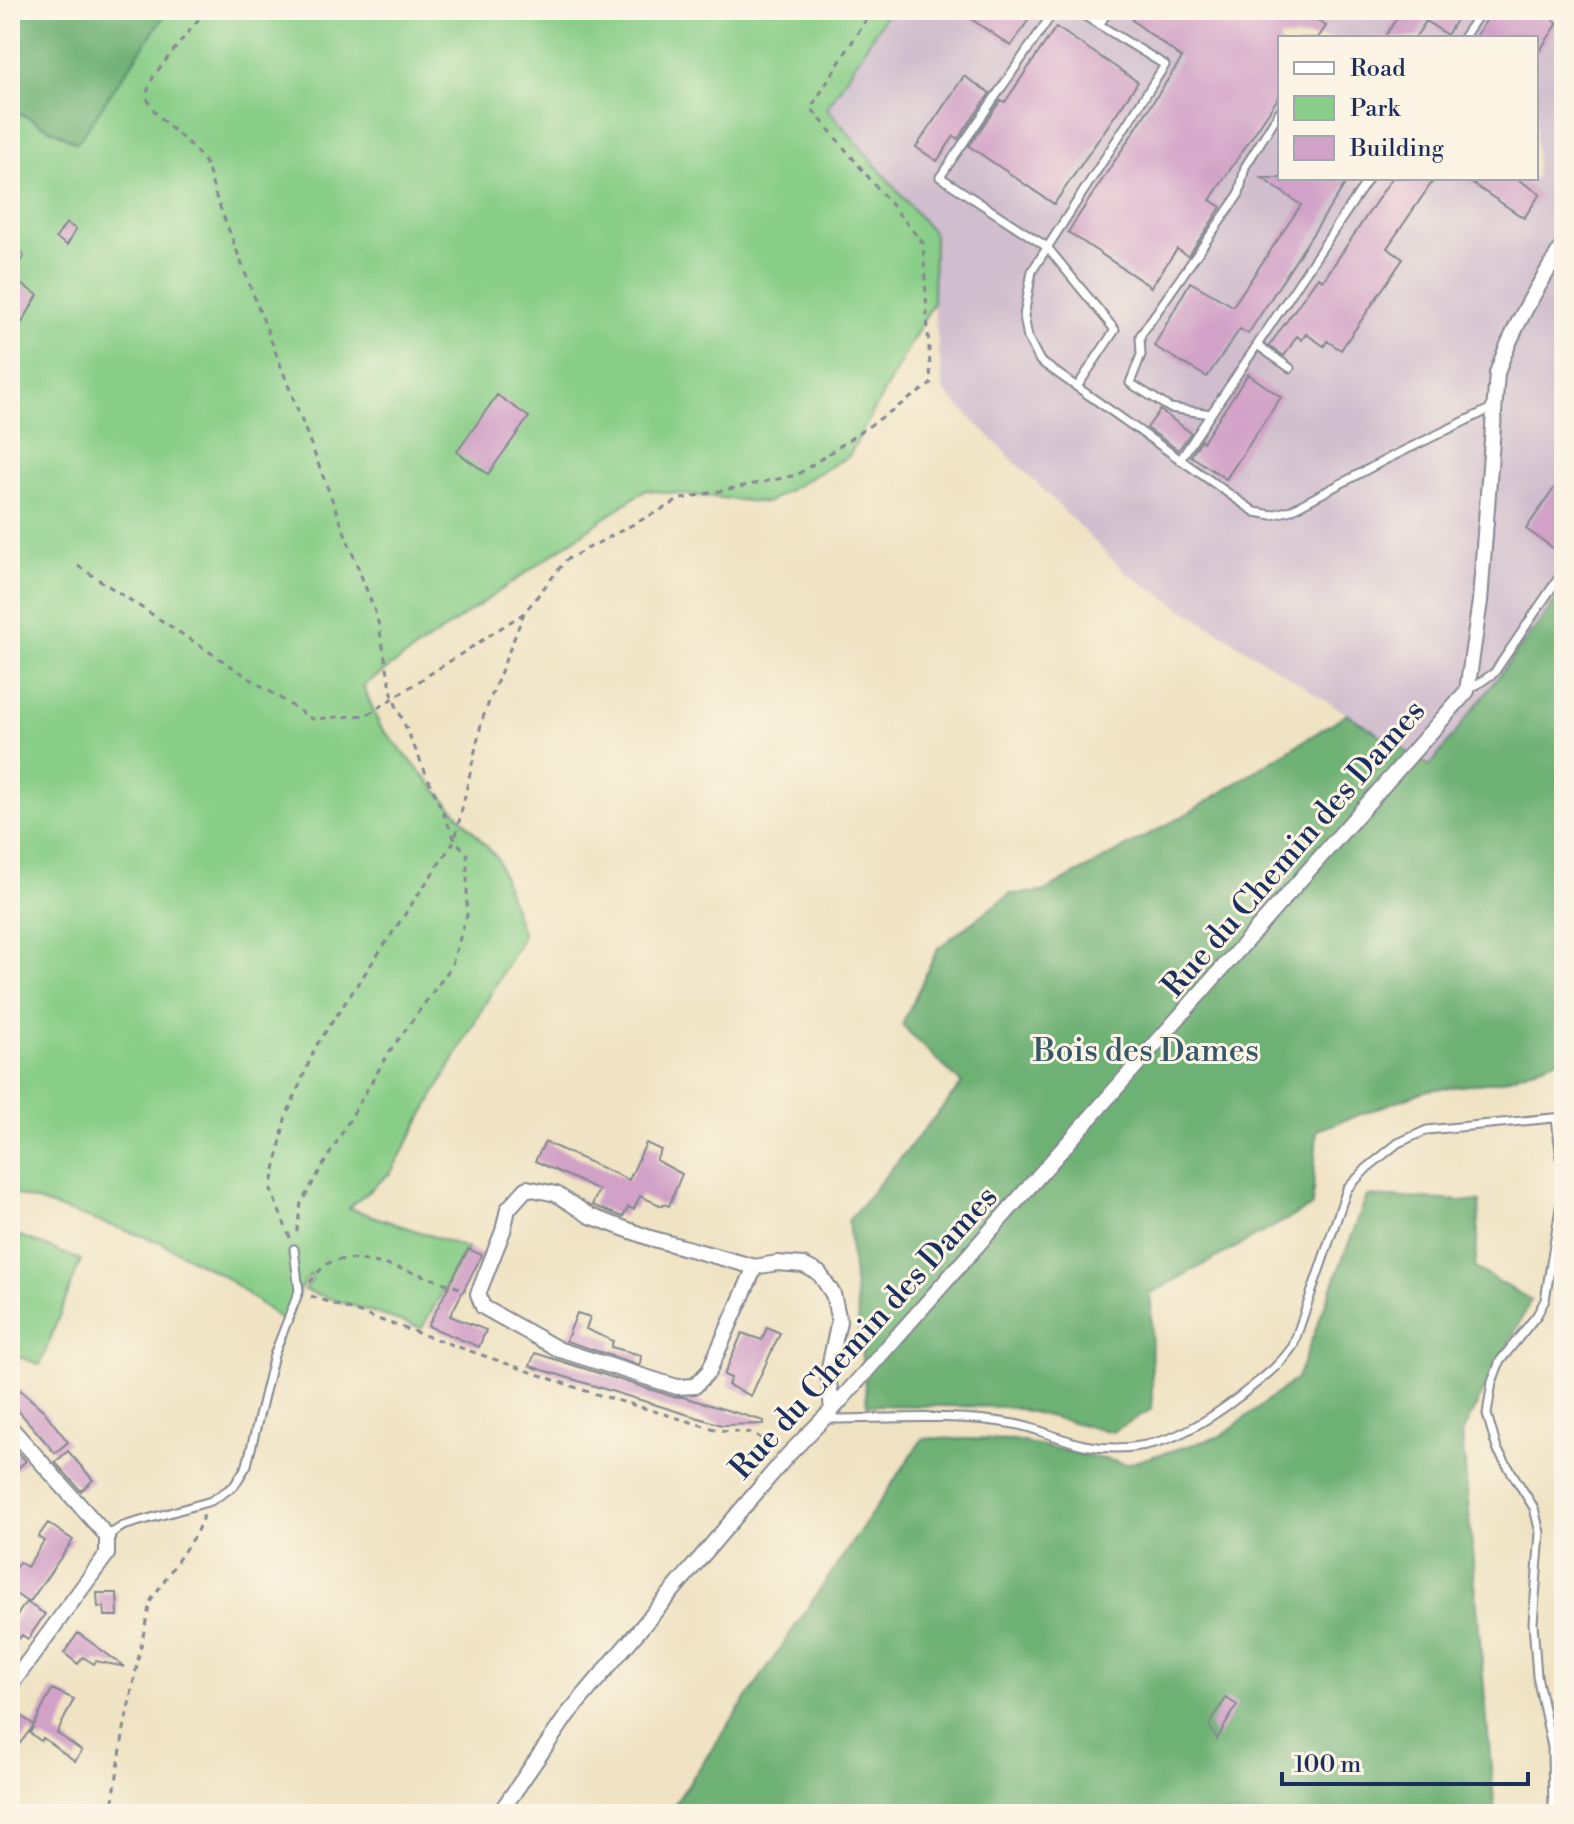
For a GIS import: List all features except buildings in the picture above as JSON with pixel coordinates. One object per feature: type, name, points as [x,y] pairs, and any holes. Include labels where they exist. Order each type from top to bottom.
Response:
[{"type":"street","name":"Rue du Chemin des Dames","points":[[499,1814],[568,1714],[787,1456],[828,1415],[1467,691],[1480,601],[1497,373],[1508,340],[1525,306],[1564,244]]},
{"type":"street","points":[[755,1267],[709,1371],[695,1386],[677,1387],[560,1350],[483,1307],[478,1294],[503,1231],[508,1209],[527,1188],[556,1194],[590,1216],[638,1233],[755,1267],[777,1263],[803,1265],[819,1273],[833,1294],[839,1321],[828,1372],[828,1415]]},
{"type":"street","points":[[10,1427],[107,1536],[107,1554],[10,1686]]},
{"type":"lane","points":[[1055,10],[940,177],[1047,247],[1115,330],[1077,387]]},
{"type":"lane","points":[[1075,10],[1165,65],[1032,271],[1024,316],[1028,338],[1040,361],[1255,512],[1272,515],[1291,510],[1494,407]]},
{"type":"lane","points":[[1099,25],[1109,10]]},
{"type":"lane","points":[[1464,36],[1482,10]]},
{"type":"lane","points":[[1211,414],[1170,408],[1130,383],[1141,355],[1140,336],[1239,194],[1245,167],[1278,114]]},
{"type":"lane","points":[[1180,460],[1368,180]]},
{"type":"lane","points":[[10,251],[19,256]]},
{"type":"lane","points":[[1257,345],[1290,368]]},
{"type":"lane","points":[[1467,691],[1494,673],[1564,570]]},
{"type":"lane","points":[[828,1415],[1015,1424],[1084,1445],[1121,1449],[1168,1440],[1206,1422],[1279,1366],[1293,1346],[1347,1189],[1367,1168],[1398,1143],[1427,1130],[1560,1118],[1564,1184],[1545,1300],[1537,1315],[1500,1361],[1492,1382],[1487,1414],[1497,1449],[1534,1508],[1540,1533],[1533,1623],[1537,1676],[1552,1747],[1553,1814]]},
{"type":"lane","points":[[107,1536],[123,1526],[211,1501],[234,1486],[247,1465],[274,1355],[299,1291],[294,1249]]},
{"type":"path","points":[[206,10],[154,75],[146,95],[151,108],[206,165],[220,209],[377,617],[393,698],[455,840],[467,854],[467,915],[451,967],[388,1054],[301,1203],[294,1249]]},
{"type":"path","points":[[294,1249],[271,1190],[285,1119],[316,1046],[455,840],[482,720],[524,613],[566,560],[681,499],[797,475],[931,384],[923,243],[811,108],[872,10]]},
{"type":"path","points":[[78,566],[312,719],[367,715],[524,613]]},
{"type":"path","points":[[478,1294],[366,1261],[346,1259],[328,1263],[299,1291],[586,1391],[718,1430],[753,1433],[787,1456]]},
{"type":"path","points":[[111,1814],[124,1729],[150,1602],[196,1533],[211,1501]]},
{"type":"shaded area","points":[[889,10],[1564,10],[1564,598],[1559,597],[1430,767],[1125,572],[944,391],[933,303],[934,234],[827,108]]},
{"type":"green space","points":[[10,10],[168,10],[77,143],[10,108]]},
{"type":"green space","points":[[168,10],[889,10],[827,108],[934,234],[933,303],[849,456],[766,503],[645,490],[363,686],[380,726],[497,858],[523,936],[391,1172],[349,1208],[467,1248],[422,1328],[304,1290],[312,1280],[310,1274],[299,1291],[287,1324],[225,1277],[160,1242],[10,1192],[10,108],[77,143]]},
{"type":"green space","name":"Bois des Dames","points":[[1559,597],[1564,598],[1564,1057],[1501,1081],[1428,1090],[1317,1130],[1312,1206],[1151,1293],[1152,1409],[1112,1432],[1011,1407],[867,1405],[848,1221],[962,1084],[902,1025],[938,948],[1010,894],[1043,892],[1185,815],[1347,714],[1430,766]]},
{"type":"green space","points":[[1367,1196],[1480,1202],[1475,1268],[1531,1300],[1462,1433],[1495,1814],[668,1814],[923,1438],[1014,1440],[1127,1464],[1221,1436],[1297,1378]]},
{"type":"green space","points":[[10,1232],[81,1260],[40,1365],[10,1353]]}]
